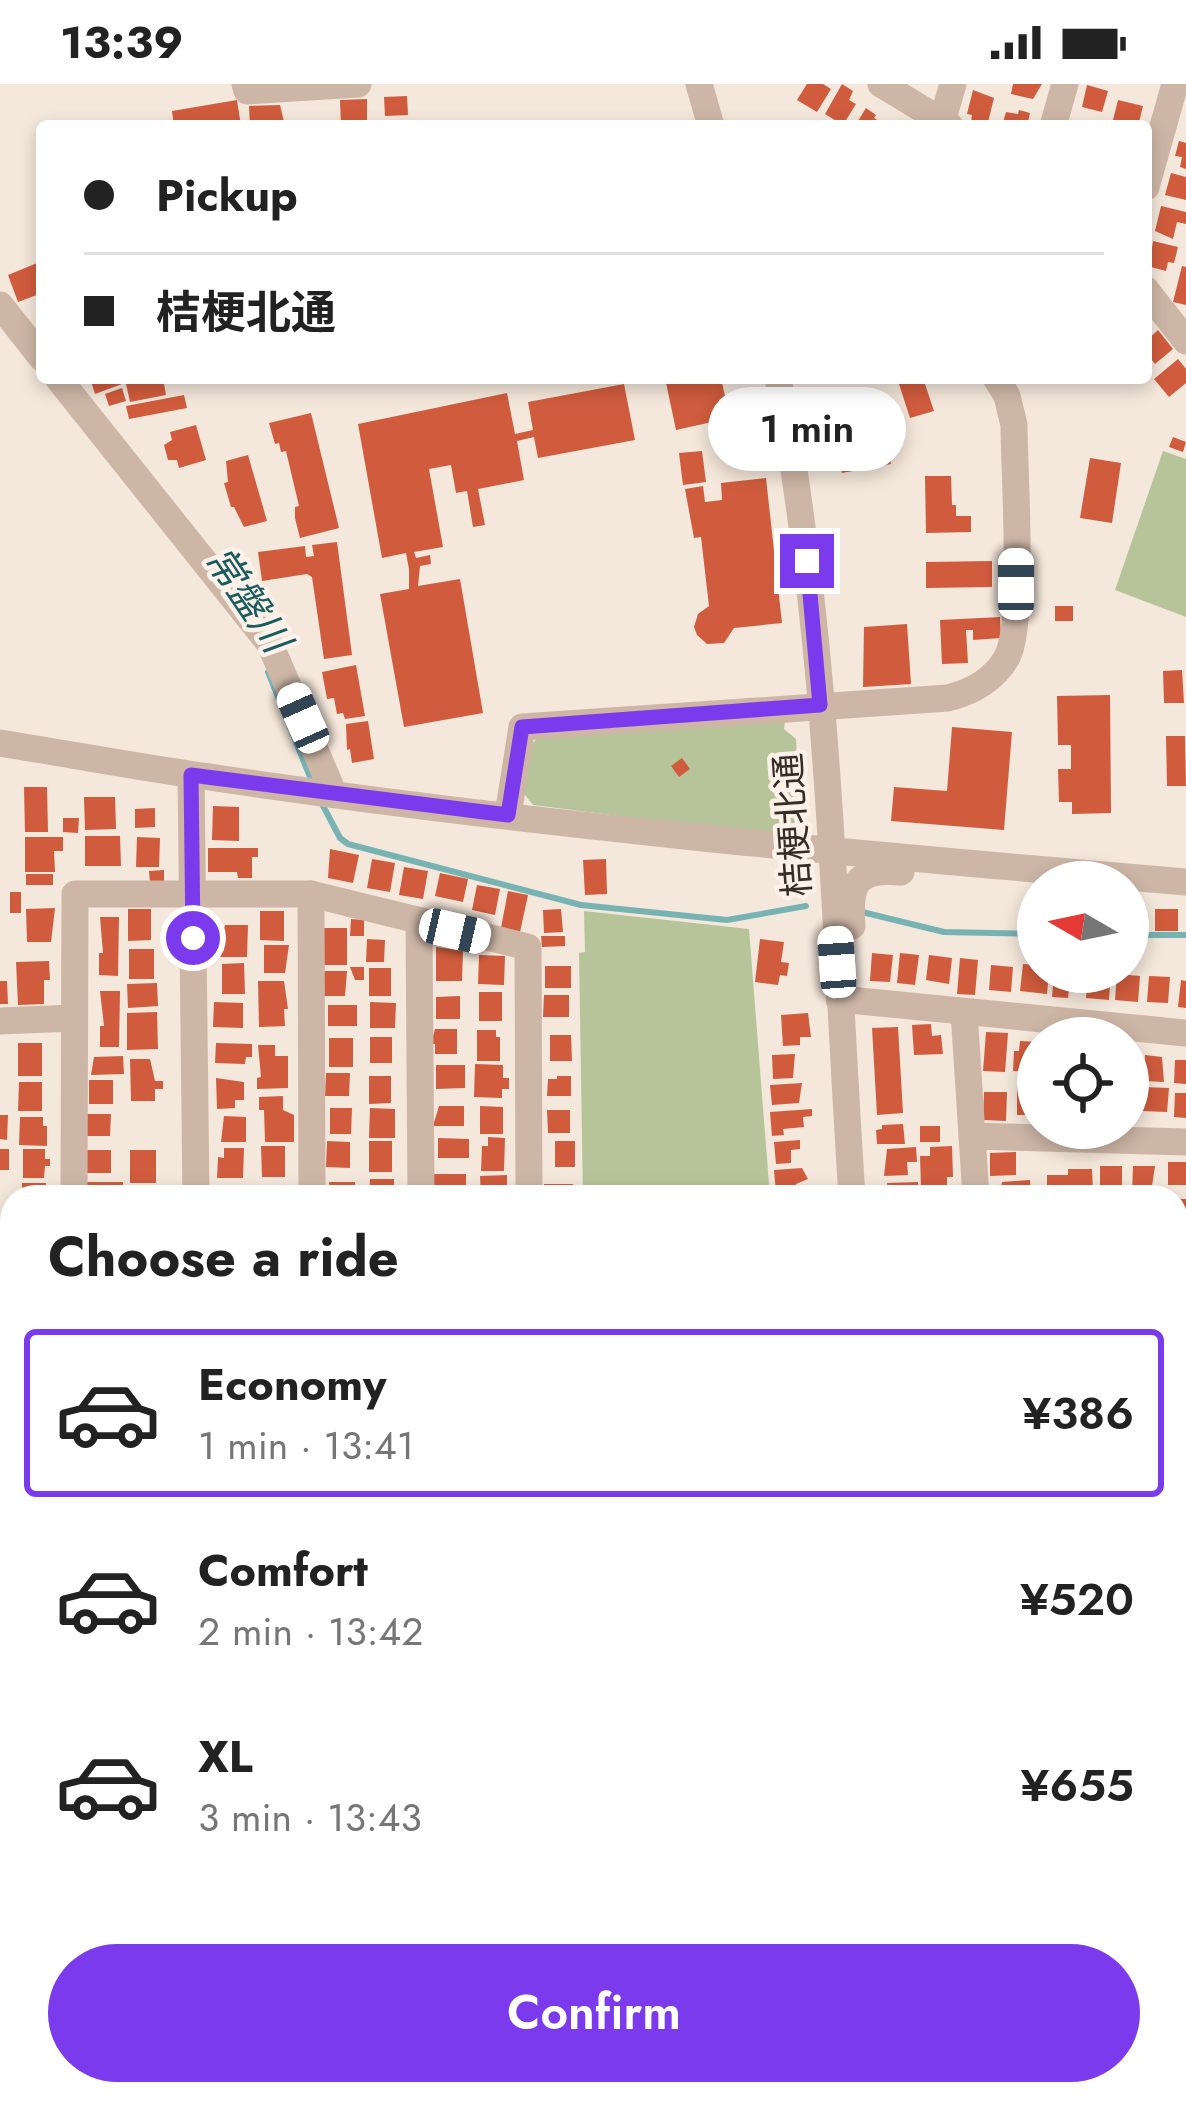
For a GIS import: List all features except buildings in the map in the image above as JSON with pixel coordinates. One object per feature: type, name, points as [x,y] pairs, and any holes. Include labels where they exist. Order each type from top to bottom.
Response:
[{"type":"street","points":[[244,84],[248,91],[358,84]]},
{"type":"street","points":[[699,84],[709,120]]},
{"type":"street","points":[[881,84],[940,120]]},
{"type":"street","points":[[947,120],[953,84]]},
{"type":"street","points":[[1055,120],[1065,84]]},
{"type":"street","points":[[1152,166],[1175,84]]},
{"type":"street","points":[[1152,298],[1186,341]]},
{"type":"street","points":[[0,305],[36,350]]},
{"type":"street","points":[[63,384],[270,644],[319,790]]},
{"type":"street","name":"桔梗北通","points":[[779,384],[805,544],[830,852],[849,994],[852,1185]]},
{"type":"street","points":[[508,815],[522,727],[948,698],[981,685],[1007,657],[1016,623],[1014,425],[1000,384]]},
{"type":"street","points":[[0,743],[191,775],[508,815],[830,852],[1186,882]]},
{"type":"street","points":[[191,775],[196,1185]]},
{"type":"street","points":[[1017,882],[871,872],[860,879],[850,895],[849,994],[964,1012],[1186,1033]]},
{"type":"street","points":[[1149,892],[1186,895]]},
{"type":"street","points":[[74,1185],[75,894],[311,894],[528,947],[529,1185]]},
{"type":"street","points":[[311,894],[312,1185]]},
{"type":"street","points":[[419,922],[421,1185]]},
{"type":"street","points":[[964,1012],[975,1185]]},
{"type":"street","points":[[0,1021],[74,1018]]},
{"type":"street","points":[[972,1136],[1186,1142]]},
{"type":"green space","points":[[1163,451],[1186,459],[1186,617],[1115,590]]},
{"type":"green space","points":[[785,721],[784,729],[796,739],[800,815],[784,837],[533,805],[521,790],[527,748],[538,738]]},
{"type":"green space","points":[[584,911],[749,929],[769,1185],[583,1185],[579,953],[585,952]]},
{"type":"waterway","name":"常盤川","points":[[268,672],[312,782]]},
{"type":"waterway","name":"常盤川","points":[[320,800],[348,844],[581,905],[727,920],[806,906]]},
{"type":"waterway","name":"常盤川","points":[[862,912],[944,932],[1017,934]]},
{"type":"waterway","name":"常盤川","points":[[1149,935],[1186,935]]},
{"type":"route","points":[[193,938],[191,775],[508,815],[522,727],[820,705],[807,561]]}]
